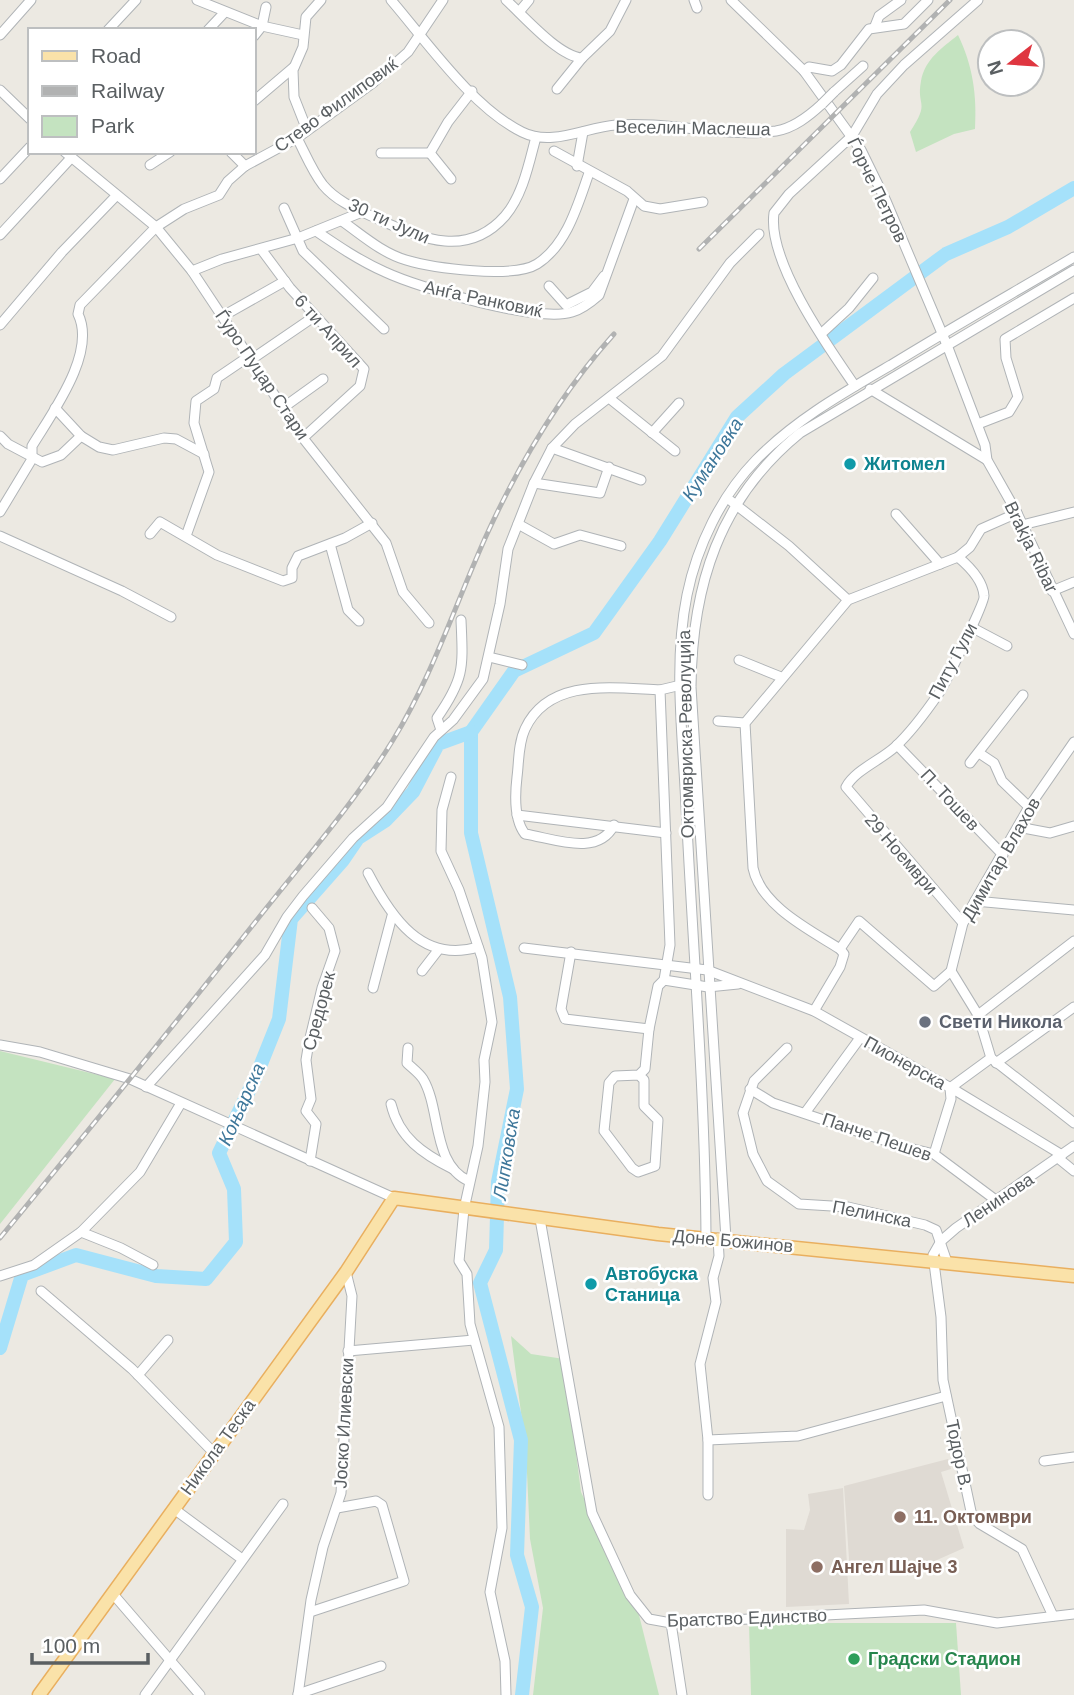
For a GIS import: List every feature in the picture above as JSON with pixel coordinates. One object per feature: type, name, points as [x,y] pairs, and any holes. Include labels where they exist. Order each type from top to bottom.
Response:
[{"type":"main road","name":"Доне Божинов","points":[[394,1198],[540,1219],[1074,1276]]},
{"type":"main road","name":"Никола Теска","points":[[39,1695],[346,1272],[394,1198]]},
{"type":"street","points":[[0,35],[32,0]]},
{"type":"street","points":[[110,28],[136,0]]},
{"type":"street","points":[[197,0],[262,26],[303,35]]},
{"type":"street","points":[[256,99],[294,66],[303,47],[306,17],[321,0]]},
{"type":"street","points":[[391,0],[472,91],[504,121],[536,137]]},
{"type":"street","name":"Стево Филиповиќ","points":[[0,512],[32,459],[32,446],[82,354],[83,326],[78,314],[80,305],[156,227],[184,209],[219,195],[228,181],[245,166],[298,138],[374,82],[408,52],[443,0]]},
{"type":"street","points":[[506,0],[553,43],[570,55],[582,58]]},
{"type":"street","points":[[519,12],[529,0]]},
{"type":"street","name":"Ѓорче Петров","points":[[731,0],[804,71],[852,136],[886,201],[943,334],[978,424],[987,460]]},
{"type":"street","points":[[875,26],[879,16],[901,0]]},
{"type":"street","points":[[804,71],[809,67],[832,71],[855,50],[863,34],[875,26],[904,24],[928,0]]},
{"type":"street","points":[[855,386],[783,264],[772,226],[774,213],[789,194],[852,136],[877,94],[895,74],[978,0]]},
{"type":"street","points":[[557,89],[582,58],[610,31],[626,1]]},
{"type":"street","points":[[256,34],[262,26],[266,7]]},
{"type":"street","points":[[210,28],[224,13]]},
{"type":"street","points":[[294,66],[294,97],[307,130]]},
{"type":"street","name":"Веселин Маслеша","points":[[536,137],[632,124],[736,132],[777,131],[808,117],[863,66]]},
{"type":"street","points":[[429,153],[472,91]]},
{"type":"street","points":[[3,97],[28,117]]},
{"type":"street","points":[[577,166],[583,132]]},
{"type":"street","name":"30 ти Јули","points":[[298,138],[324,185],[362,212],[433,242],[472,237],[505,216],[528,169],[536,137]]},
{"type":"street","points":[[0,179],[28,148]]},
{"type":"street","points":[[554,151],[589,173],[627,191],[634,199],[652,208],[704,202]]},
{"type":"street","points":[[382,153],[429,153],[451,179]]},
{"type":"street","points":[[150,165],[167,154]]},
{"type":"street","points":[[233,154],[245,166]]},
{"type":"street","points":[[0,235],[68,155]]},
{"type":"street","name":"Ѓуро Пуцар Стари","points":[[68,155],[156,227],[192,271],[303,438],[386,543],[403,592],[429,623]]},
{"type":"street","points":[[342,221],[388,252],[407,260],[459,268],[519,270],[536,265],[552,252],[568,228],[589,173]]},
{"type":"street","points":[[0,325],[62,252],[116,196]]},
{"type":"street","name":"Анѓа Ранковиќ","points":[[316,231],[364,261],[411,283],[535,312],[571,312],[599,295],[634,199]]},
{"type":"street","points":[[284,208],[303,251],[384,329]]},
{"type":"street","points":[[192,271],[298,239],[362,212]]},
{"type":"street","points":[[146,1087],[265,955],[287,917],[353,838],[387,807],[441,730],[483,679],[504,566],[534,483],[552,448],[575,424],[662,356],[730,263],[759,234]]},
{"type":"street","name":"6 ти Април","points":[[261,249],[315,316],[364,369],[364,382],[337,410],[303,438]]},
{"type":"street","name":"Октомвриска Револуција","points":[[717,1238],[706,1153],[695,985],[681,685],[682,641],[689,587],[700,549],[727,498],[754,462],[782,435],[855,386],[1074,257]]},
{"type":"street","name":"Октомвриска Револуција","points":[[717,1238],[708,987],[691,712],[692,639],[709,561],[736,504],[770,460],[790,441],[870,389],[1074,270]]},
{"type":"street","points":[[549,286],[566,305],[592,292],[606,275]]},
{"type":"street","points":[[822,333],[873,278]]},
{"type":"street","points":[[223,316],[285,281]]},
{"type":"street","points":[[978,424],[1009,412],[1018,397],[1006,358],[1005,339],[1074,298]]},
{"type":"street","points":[[186,536],[209,472],[194,423],[196,401],[215,389],[217,378],[245,359],[253,359],[315,316]]},
{"type":"street","points":[[284,407],[323,379]]},
{"type":"street","points":[[870,389],[987,460]]},
{"type":"street","points":[[609,398],[676,451]]},
{"type":"street","points":[[652,433],[678,403]]},
{"type":"street","points":[[55,408],[81,436],[99,447],[113,450],[164,438],[176,439],[204,454]]},
{"type":"street","points":[[0,436],[32,459],[41,462],[61,455],[81,436]]},
{"type":"street","points":[[552,448],[641,480]]},
{"type":"street","name":"Brakja Ribar","points":[[987,460],[1017,513],[1074,634]]},
{"type":"street","points":[[534,483],[600,493],[609,467]]},
{"type":"street","points":[[727,498],[789,546],[848,600]]},
{"type":"street","points":[[1022,525],[1074,512]]},
{"type":"street","points":[[814,1012],[844,959],[840,949],[777,906],[762,891],[755,877],[745,723],[848,600],[958,557],[970,547],[981,529],[1017,513]]},
{"type":"street","points":[[896,514],[940,564]]},
{"type":"street","points":[[150,534],[160,522],[217,555],[283,581],[292,578],[292,568],[298,555],[330,544],[372,523]]},
{"type":"street","points":[[519,524],[554,544],[580,535],[621,546]]},
{"type":"street","points":[[0,536],[170,617]]},
{"type":"street","points":[[330,544],[348,610],[359,621]]},
{"type":"street","name":"Питу Гули","points":[[849,782],[897,745],[941,691],[980,613],[984,594],[976,576],[958,557]]},
{"type":"street","points":[[1052,591],[1074,582]]},
{"type":"street","points":[[441,730],[437,718],[453,695],[464,668],[461,620]]},
{"type":"street","points":[[971,627],[1007,646]]},
{"type":"street","points":[[489,657],[522,665]]},
{"type":"street","points":[[739,660],[781,677]]},
{"type":"street","points":[[614,825],[609,836],[597,843],[583,844],[525,834],[517,815],[516,789],[523,733],[542,709],[570,692],[585,687],[660,690],[681,685]]},
{"type":"street","points":[[639,1075],[644,1080],[644,1107],[658,1121],[658,1139],[655,1166],[638,1172],[604,1131],[609,1083],[615,1076],[639,1075],[645,1069],[657,986],[664,980],[667,963],[670,923],[660,690]]},
{"type":"street","points":[[970,763],[1023,695]]},
{"type":"street","points":[[718,721],[745,723]]},
{"type":"street","name":"Димитар Влахов","points":[[951,971],[963,923],[1030,807],[1074,742]]},
{"type":"street","name":"П. Тошев","points":[[897,745],[1003,855]]},
{"type":"street","points":[[979,752],[994,763],[1002,780],[1030,807]]},
{"type":"street","points":[[451,777],[442,810],[441,851],[460,890],[478,947],[492,1022],[484,1060],[485,1082],[478,1146],[464,1209],[459,1261],[467,1274],[474,1340],[499,1427],[502,1528],[490,1592],[505,1661],[506,1695]]},
{"type":"street","name":"29 Ноември","points":[[849,782],[846,788],[849,795],[963,923]]},
{"type":"street","points":[[517,815],[666,833]]},
{"type":"street","points":[[1018,827],[1050,833],[1074,826]]},
{"type":"street","points":[[368,873],[392,916],[406,929],[439,949],[459,953],[478,947]]},
{"type":"street","points":[[975,901],[1074,910]]},
{"type":"street","name":"Средорек","points":[[310,1161],[316,1124],[306,1111],[311,1099],[306,1060],[319,999],[335,951],[329,928],[312,908]]},
{"type":"street","points":[[373,988],[392,916]]},
{"type":"street","points":[[840,949],[859,921],[934,986],[951,971],[978,1015],[993,1060],[1074,1123]]},
{"type":"street","points":[[978,1015],[1074,941]]},
{"type":"street","name":"Пионерска","points":[[524,948],[667,963],[707,970],[814,1012],[950,1088],[1060,1156],[1074,1171]]},
{"type":"street","points":[[422,971],[439,949]]},
{"type":"street","points":[[571,952],[561,1009],[565,1019],[649,1029]]},
{"type":"street","name":"Пионерска","points":[[664,980],[708,987],[742,983]]},
{"type":"street","points":[[934,1154],[948,1108],[950,1088],[1074,1007]]},
{"type":"street","points":[[805,1113],[860,1038]]},
{"type":"street","points":[[0,1045],[94,1067],[146,1087],[394,1198]]},
{"type":"street","points":[[408,1048],[407,1063],[422,1077],[440,1138],[456,1176],[469,1181]]},
{"type":"street","name":"Пелинска","points":[[787,1048],[763,1069],[750,1089],[743,1113],[746,1131],[762,1174],[776,1190],[808,1206],[848,1206],[911,1220],[936,1230],[941,1241]]},
{"type":"street","name":"Панче Пешев","points":[[750,1089],[758,1097],[901,1146],[934,1154],[997,1200]]},
{"type":"street","points":[[0,1276],[34,1265],[81,1232],[140,1172],[181,1103]]},
{"type":"street","points":[[391,1104],[397,1126],[407,1138],[431,1157],[453,1169]]},
{"type":"street","name":"Ленинова","points":[[932,1260],[934,1250],[941,1241],[1074,1146]]},
{"type":"street","name":"Братство Единство","points":[[540,1219],[592,1513],[614,1564],[643,1614],[657,1622],[671,1622],[916,1610],[998,1623],[1074,1614]]},
{"type":"street","points":[[81,1232],[121,1248],[153,1265]]},
{"type":"street","points":[[708,1495],[708,1440],[700,1364],[716,1302],[713,1278],[719,1256],[717,1238]]},
{"type":"street","points":[[941,1241],[947,1262]]},
{"type":"street","name":"Тодор В.","points":[[932,1260],[941,1317],[946,1396],[972,1516],[980,1524],[1022,1549],[1053,1616]]},
{"type":"street","name":"Јоско Илиевски","points":[[298,1695],[321,1556],[337,1508],[347,1408],[351,1288],[346,1272]]},
{"type":"street","points":[[41,1290],[138,1375],[214,1453]]},
{"type":"street","points":[[138,1375],[168,1340]]},
{"type":"street","points":[[348,1351],[474,1340]]},
{"type":"street","points":[[708,1440],[799,1436],[946,1396]]},
{"type":"street","points":[[1044,1461],[1074,1457]]},
{"type":"street","points":[[310,1612],[404,1581],[382,1504],[376,1501],[337,1508]]},
{"type":"street","points":[[145,1695],[284,1504]]},
{"type":"street","points":[[174,1509],[242,1559]]},
{"type":"street","points":[[113,1594],[200,1695]]},
{"type":"street","points":[[671,1622],[682,1695]]},
{"type":"street","points":[[298,1695],[381,1666]]},
{"type":"shaded area","name":"11. Октомври","points":[[948,1459],[951,1469],[941,1472],[964,1548],[919,1568],[850,1573],[844,1486]]},
{"type":"shaded area","name":"Ангел Шајче 3","points":[[843,1488],[849,1604],[786,1607],[786,1529],[804,1530],[810,1510],[808,1494]]},
{"type":"green space","points":[[958,35],[973,81],[975,129],[954,134],[916,152],[910,132],[920,114],[923,73],[935,55]]},
{"type":"green space","points":[[0,1051],[115,1079],[0,1224]]},
{"type":"green space","points":[[511,1336],[531,1354],[564,1359],[581,1492],[639,1615],[659,1695],[533,1695],[543,1608],[530,1539],[526,1451]]},
{"type":"green space","name":"Градски Стадион","points":[[749,1623],[956,1623],[961,1695],[751,1695]]},
{"type":"waterway","name":"Кумановка","points":[[471,732],[514,671],[594,633],[660,541],[737,417],[784,374],[946,254],[1008,227],[1074,188]]},
{"type":"waterway","name":"Липковска","points":[[471,732],[471,833],[510,997],[517,1089],[498,1182],[496,1250],[480,1283],[521,1440],[517,1555],[532,1607],[522,1695]]},
{"type":"waterway","name":"Коњарска","points":[[0,1348],[22,1275],[76,1255],[156,1276],[206,1279],[236,1242],[234,1189],[219,1153],[257,1074],[279,1019],[291,919],[343,860],[358,838],[386,820],[413,792],[438,744],[471,732]]},
{"type":"railway","points":[[699,249],[950,0]]},
{"type":"railway","points":[[0,1238],[312,851],[378,763],[420,690],[487,534],[513,481],[559,404],[614,334]]},
{"type":"place","name":"Житомел","points":[[850,464]]},
{"type":"place","name":"Свети Никола","points":[[925,1022]]},
{"type":"place","name":"Автобуска Станица","points":[[591,1284]]},
{"type":"place","name":"11. Октомври","points":[[900,1517]]},
{"type":"place","name":"Ангел Шајче 3","points":[[817,1567]]},
{"type":"place","name":"Градски Стадион","points":[[854,1659]]}]
